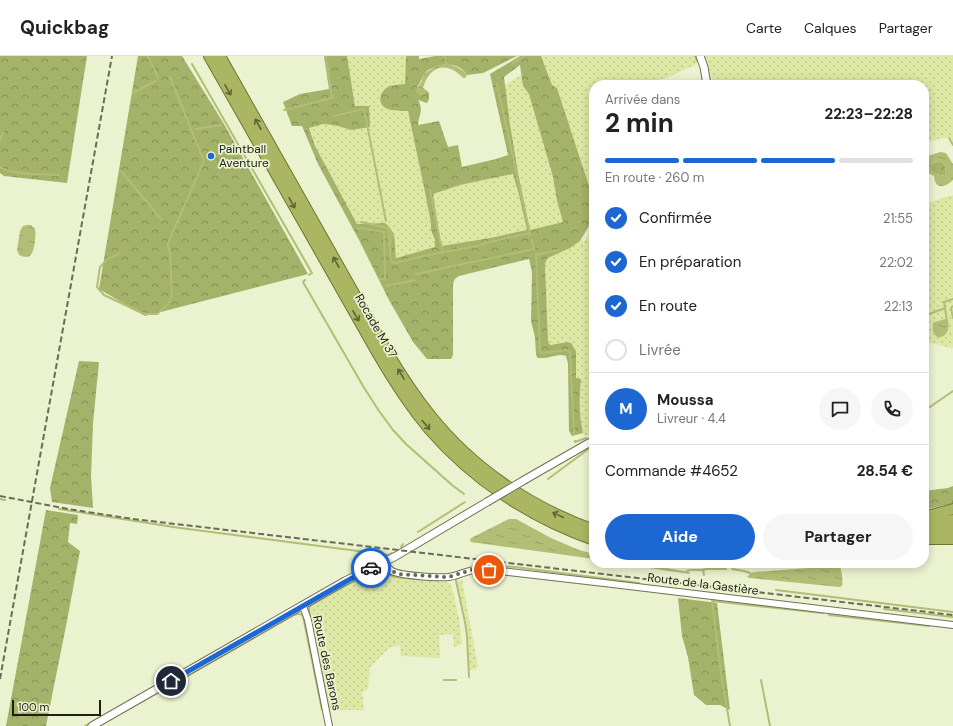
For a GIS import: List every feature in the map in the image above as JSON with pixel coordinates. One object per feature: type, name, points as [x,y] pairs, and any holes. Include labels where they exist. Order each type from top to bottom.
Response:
[{"type":"highway","name":"Rocade M 37","points":[[209,56],[378,354],[402,394],[423,421],[459,460],[500,493],[546,520],[589,538]]},
{"type":"highway","name":"Rocade M 37","points":[[220,56],[386,350],[410,388],[430,415],[462,449],[496,479],[545,509],[565,519],[589,528]]},
{"type":"highway","points":[[929,516],[953,509]]},
{"type":"highway","points":[[929,522],[953,520]]},
{"type":"highway","points":[[929,532],[953,530]]},
{"type":"highway","points":[[929,539],[953,539]]},
{"type":"street","points":[[700,56],[706,80]]},
{"type":"street","points":[[92,726],[363,572],[384,562],[589,443]]},
{"type":"street","name":"Route de la Gastière","points":[[384,562],[393,572],[405,575],[446,577],[471,570],[483,569],[953,626]]},
{"type":"street","name":"Route des Barons","points":[[303,606],[308,620],[329,726]]},
{"type":"shaded area","points":[[347,56],[406,56],[405,84],[390,86],[382,93],[380,102],[382,106],[393,111],[408,111],[426,197],[431,230],[435,240],[435,248],[395,258],[394,239],[391,231],[384,223],[357,224],[315,146],[309,128],[323,124],[334,125],[351,130],[355,106]]},
{"type":"shaded area","points":[[541,56],[695,56],[697,64],[660,80],[589,80],[589,186],[557,88],[552,85]]},
{"type":"shaded area","points":[[705,56],[953,56],[953,146],[948,137],[929,142],[929,80],[712,80]]},
{"type":"shaded area","points":[[521,75],[523,86],[529,94],[553,177],[557,201],[563,222],[530,230],[516,158],[505,85]]},
{"type":"shaded area","points":[[513,174],[527,230],[441,246],[432,194],[460,185]]},
{"type":"shaded area","points":[[953,195],[953,348],[929,343],[929,202]]},
{"type":"shaded area","points":[[589,234],[589,434],[584,436],[579,408],[581,380],[576,378],[576,351],[567,342],[551,345],[548,341],[545,265],[548,258],[570,248],[583,239],[583,243]]},
{"type":"shaded area","points":[[375,573],[396,578],[446,582],[450,584],[459,618],[462,644],[454,647],[453,634],[439,635],[440,658],[401,656],[400,645],[391,647],[370,668],[368,689],[362,692],[364,710],[329,710],[310,609],[311,607],[367,575]]},
{"type":"shaded area","points":[[462,580],[478,667],[470,670],[466,620],[457,581]]},
{"type":"green space","points":[[0,56],[87,56],[67,183],[4,176],[0,173]]},
{"type":"green space","points":[[138,56],[182,56],[224,124],[308,274],[145,316],[99,289]]},
{"type":"green space","points":[[324,56],[347,56],[355,106],[369,106],[370,127],[351,130],[334,125],[323,124],[309,128],[315,146],[357,224],[385,223],[394,235],[396,258],[435,247],[435,240],[431,230],[426,197],[408,111],[385,108],[380,101],[383,91],[387,88],[393,85],[405,84],[406,56],[419,56],[419,59],[435,56],[517,56],[483,73],[467,75],[456,66],[447,64],[437,66],[426,72],[417,87],[424,94],[426,90],[429,93],[427,103],[418,100],[421,109],[418,125],[439,121],[448,147],[458,145],[462,167],[508,155],[490,74],[520,56],[541,56],[552,85],[557,88],[589,186],[589,226],[580,241],[570,248],[548,258],[545,265],[548,341],[551,345],[567,342],[571,343],[576,351],[576,378],[581,379],[580,406],[583,433],[572,436],[569,431],[568,364],[566,356],[558,355],[538,358],[536,355],[535,337],[531,321],[532,272],[529,259],[456,278],[453,285],[453,355],[451,359],[427,359],[413,342],[389,300],[318,164],[302,126],[292,126],[283,102],[300,94],[329,89]],"holes":[[[520,65],[523,86],[529,94],[553,177],[557,201],[563,222],[530,230],[518,172],[504,77]],[[513,174],[527,230],[441,246],[433,194],[460,185]]]},
{"type":"green space","points":[[941,161],[945,165],[946,171],[945,175],[941,176],[932,172],[930,167],[934,163]]},
{"type":"green space","points":[[79,361],[99,362],[93,423],[91,476],[93,508],[52,502],[50,488]]},
{"type":"green space","points":[[953,486],[953,503],[929,509],[929,490]]},
{"type":"green space","points":[[46,510],[78,515],[77,524],[70,523],[68,542],[80,551],[46,726],[6,726]]},
{"type":"green space","points":[[678,598],[717,603],[730,710],[720,705],[706,705],[694,695],[688,657],[682,636]]},
{"type":"water","points":[[448,64],[463,71],[467,75],[465,78],[451,69],[445,67],[439,68],[434,70],[426,81],[423,88],[426,90],[424,94],[421,96],[417,93],[416,89],[421,83],[424,74],[438,65]]},
{"type":"water","points":[[940,152],[946,153],[953,164],[953,180],[947,185],[938,186],[934,176],[929,174],[929,156]],"holes":[[[941,161],[945,165],[946,173],[942,176],[932,172],[930,167],[934,163]]]},
{"type":"water","points":[[31,225],[35,229],[35,242],[31,254],[27,257],[23,257],[19,255],[17,250],[20,231],[23,226]]},
{"type":"water","points":[[945,319],[948,320],[949,326],[945,335],[938,337],[935,335],[933,330],[933,323]]},
{"type":"water","points":[[509,519],[516,519],[551,538],[589,553],[589,558],[471,542],[471,538]]},
{"type":"water","points":[[649,568],[666,568],[689,572],[690,574]]},
{"type":"water","points":[[809,568],[840,568],[842,586],[839,587],[747,577],[751,573]]},
{"type":"waterway","points":[[148,56],[158,78]]},
{"type":"waterway","points":[[284,110],[332,98],[326,56]]},
{"type":"waterway","points":[[445,56],[447,64]]},
{"type":"waterway","points":[[512,64],[524,56]]},
{"type":"waterway","points":[[695,56],[697,61]]},
{"type":"waterway","points":[[192,64],[312,273],[309,275]]},
{"type":"waterway","points":[[708,72],[710,80]]},
{"type":"waterway","points":[[120,253],[108,259],[100,267],[97,287],[104,295],[144,314],[157,314],[168,304],[172,296],[170,251],[168,248],[168,243],[204,161],[170,77]]},
{"type":"waterway","points":[[133,93],[155,81]]},
{"type":"waterway","points":[[497,84],[530,235]]},
{"type":"waterway","points":[[334,116],[364,109],[386,221]]},
{"type":"waterway","points":[[196,129],[221,125]]},
{"type":"waterway","points":[[0,141],[3,132]]},
{"type":"waterway","points":[[949,138],[953,145]]},
{"type":"waterway","points":[[0,167],[5,170],[19,173],[59,175]]},
{"type":"waterway","points":[[121,171],[162,220]]},
{"type":"waterway","points":[[361,222],[388,228],[391,261],[394,263],[443,252],[430,190]]},
{"type":"waterway","points":[[358,229],[360,228],[384,232],[385,279],[380,279]]},
{"type":"waterway","points":[[389,245],[392,238],[390,230]]},
{"type":"waterway","points":[[481,245],[530,233]]},
{"type":"waterway","points":[[532,240],[534,249]]},
{"type":"waterway","points":[[443,252],[478,246]]},
{"type":"waterway","points":[[416,274],[534,249]]},
{"type":"waterway","points":[[536,255],[558,250]]},
{"type":"waterway","points":[[536,254],[540,352],[568,350],[570,352],[574,433]]},
{"type":"waterway","points":[[305,280],[303,282],[363,386],[393,430],[406,444],[464,494]]},
{"type":"waterway","points":[[386,286],[415,280]]},
{"type":"waterway","points":[[945,308],[944,302],[953,299]]},
{"type":"waterway","points":[[953,306],[951,308],[953,318]]},
{"type":"waterway","points":[[929,314],[945,308],[947,322]]},
{"type":"waterway","points":[[929,408],[953,391]]},
{"type":"waterway","points":[[575,441],[586,438]]},
{"type":"waterway","points":[[548,479],[589,449]]},
{"type":"waterway","points":[[0,499],[5,500]]},
{"type":"waterway","points":[[418,532],[465,502]]},
{"type":"waterway","points":[[59,509],[180,528],[389,555]]},
{"type":"waterway","points":[[354,573],[392,553]]},
{"type":"waterway","points":[[485,565],[515,567],[639,583]]},
{"type":"waterway","points":[[687,571],[726,569]]},
{"type":"waterway","points":[[732,569],[750,573]]},
{"type":"waterway","points":[[703,570],[704,575]]},
{"type":"waterway","points":[[370,572],[380,571],[396,577],[407,578]]},
{"type":"waterway","points":[[310,618],[310,606],[365,575]]},
{"type":"waterway","points":[[463,576],[456,579],[456,581],[467,636],[469,677]]},
{"type":"waterway","points":[[776,590],[953,612]]},
{"type":"waterway","points":[[730,726],[722,680],[712,601],[823,613]]},
{"type":"waterway","points":[[884,609],[953,617]]},
{"type":"waterway","points":[[172,685],[294,615],[300,614],[303,616],[322,710]]},
{"type":"waterway","points":[[829,615],[929,626]]},
{"type":"waterway","points":[[444,680],[456,680]]},
{"type":"waterway","points":[[761,680],[770,726]]},
{"type":"waterway","points":[[99,726],[161,691]]},
{"type":"waterway","points":[[85,726],[91,723]]},
{"type":"railway","points":[[0,679],[112,56]]},
{"type":"railway","points":[[0,496],[68,509],[133,519],[953,615]]},
{"type":"way so far","points":[[371,568],[384,562],[389,569],[398,574],[438,577],[452,576],[476,569],[489,570]]},
{"type":"place","name":"Paintball Aventure","points":[[211,156]]},
{"type":"route","points":[[171,681],[371,568]]}]
